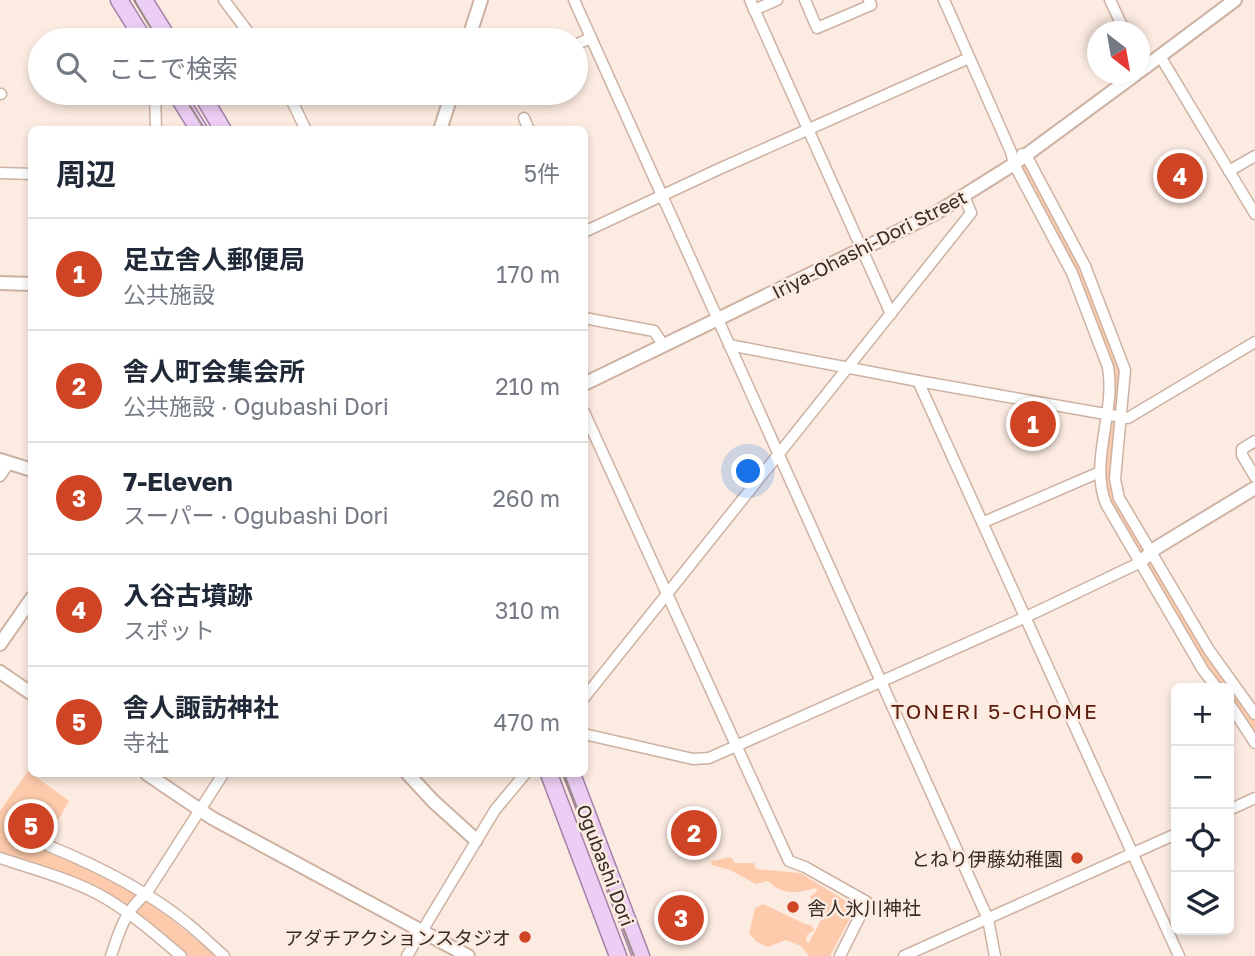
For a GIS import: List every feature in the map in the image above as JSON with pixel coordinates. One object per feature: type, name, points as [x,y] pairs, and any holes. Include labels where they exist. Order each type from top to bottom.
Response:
[{"type":"main road","points":[[119,0],[136,28]]},
{"type":"main road","points":[[144,0],[162,28]]},
{"type":"main road","points":[[183,105],[197,126]]},
{"type":"main road","points":[[208,105],[221,126]]},
{"type":"main road","name":"Ogubashi Dori","points":[[550,777],[618,956]]},
{"type":"main road","name":"Ogubashi Dori","points":[[573,777],[641,956]]},
{"type":"street","points":[[224,0],[245,28]]},
{"type":"street","points":[[472,28],[481,0]]},
{"type":"street","points":[[574,0],[586,28]]},
{"type":"street","points":[[750,0],[891,314]]},
{"type":"street","points":[[754,10],[777,0]]},
{"type":"street","points":[[805,0],[817,28],[871,5],[869,0]]},
{"type":"street","points":[[944,0],[1012,158],[1072,273],[1108,367],[1110,377],[1100,472],[1100,486],[1106,504],[1213,683]]},
{"type":"street","points":[[1110,0],[1120,21]]},
{"type":"street","name":"Iriya-Ohashi-Dori Street","points":[[1150,62],[1235,0]]},
{"type":"street","points":[[588,33],[988,919],[995,956]]},
{"type":"street","points":[[1160,56],[1255,214]]},
{"type":"street","points":[[588,230],[969,58]]},
{"type":"street","name":"Iriya-Ohashi-Dori Street","points":[[588,382],[903,231],[964,196],[1012,158],[1026,155],[1119,84]]},
{"type":"street","points":[[155,105],[156,126]]},
{"type":"street","points":[[294,105],[304,126]]},
{"type":"street","points":[[441,126],[448,105]]},
{"type":"street","points":[[524,118],[527,126]]},
{"type":"street","points":[[1026,155],[1085,266],[1122,361],[1126,378],[1116,488],[1119,498],[1209,650],[1255,714],[1242,721]]},
{"type":"street","points":[[1229,172],[1255,156]]},
{"type":"street","points":[[0,173],[28,174]]},
{"type":"street","points":[[588,693],[971,213],[964,196]]},
{"type":"street","points":[[0,283],[28,284]]},
{"type":"street","points":[[588,319],[654,331],[664,346]]},
{"type":"street","points":[[729,345],[1122,419],[1128,418],[1255,342]]},
{"type":"street","points":[[918,381],[1179,956]]},
{"type":"street","points":[[588,421],[789,861],[805,867],[867,902],[840,956]]},
{"type":"street","points":[[1255,441],[1242,449],[1242,456],[1255,477]]},
{"type":"street","points":[[0,476],[5,461],[28,469]]},
{"type":"street","points":[[984,522],[1100,472]]},
{"type":"street","points":[[588,735],[699,760],[709,758],[1026,617],[1139,563],[1151,552],[1255,488]]},
{"type":"street","points":[[0,644],[28,607]]},
{"type":"street","points":[[0,672],[28,691]]},
{"type":"street","points":[[1234,710],[1255,743]]},
{"type":"street","points":[[152,777],[200,809],[468,956]]},
{"type":"street","points":[[111,956],[127,914],[146,894],[221,777]]},
{"type":"street","points":[[411,777],[477,840]]},
{"type":"street","points":[[407,956],[495,810],[522,777]]},
{"type":"street","points":[[1231,809],[1255,798]]},
{"type":"street","points":[[904,956],[1171,836]]},
{"type":"street","points":[[49,846],[115,875],[146,894],[187,923],[224,956]]},
{"type":"street","points":[[0,859],[98,894],[149,928],[181,956]]},
{"type":"shaded area","points":[[1027,164],[1083,269],[1118,362],[1122,380],[1113,488],[1232,683],[1219,683],[1201,660],[1109,504],[1104,489],[1112,367],[1020,169]]},
{"type":"shaded area","points":[[1234,686],[1255,720],[1255,735],[1234,704]]},
{"type":"shaded area","points":[[28,771],[28,777],[36,777],[69,801],[50,835],[48,846],[145,900],[216,956],[189,956],[120,903],[0,852],[0,811]]},
{"type":"shaded area","points":[[731,857],[735,863],[754,863],[756,869],[800,873],[856,907],[830,956],[809,956],[801,946],[786,940],[768,947],[749,934],[755,908],[763,904],[811,925],[814,930],[807,935],[806,941],[809,943],[823,916],[810,897],[818,890],[784,891],[768,881],[756,884],[730,870],[712,865],[711,861]]},
{"type":"tram line","points":[[134,0],[151,28]]},
{"type":"tram line","points":[[189,105],[203,126]]},
{"type":"tram line","points":[[565,777],[634,956]]},
{"type":"place","name":"入谷古墳跡","points":[[1180,176]]},
{"type":"place","name":"足立舎人郵便局","points":[[1033,424]]},
{"type":"place","name":"舎人諏訪神社","points":[[31,826]]},
{"type":"place","name":"舎人町会集会所","points":[[694,833]]},
{"type":"place","name":"とねり伊藤幼稚園","points":[[1077,858]]},
{"type":"place","name":"舎人氷川神社","points":[[793,907]]},
{"type":"place","name":"7-Eleven","points":[[681,918]]},
{"type":"place","name":"アダチアクションスタジオ","points":[[525,937]]},
{"type":"district","name":"TONERI 5-CHOME","points":[[995,711]]}]
